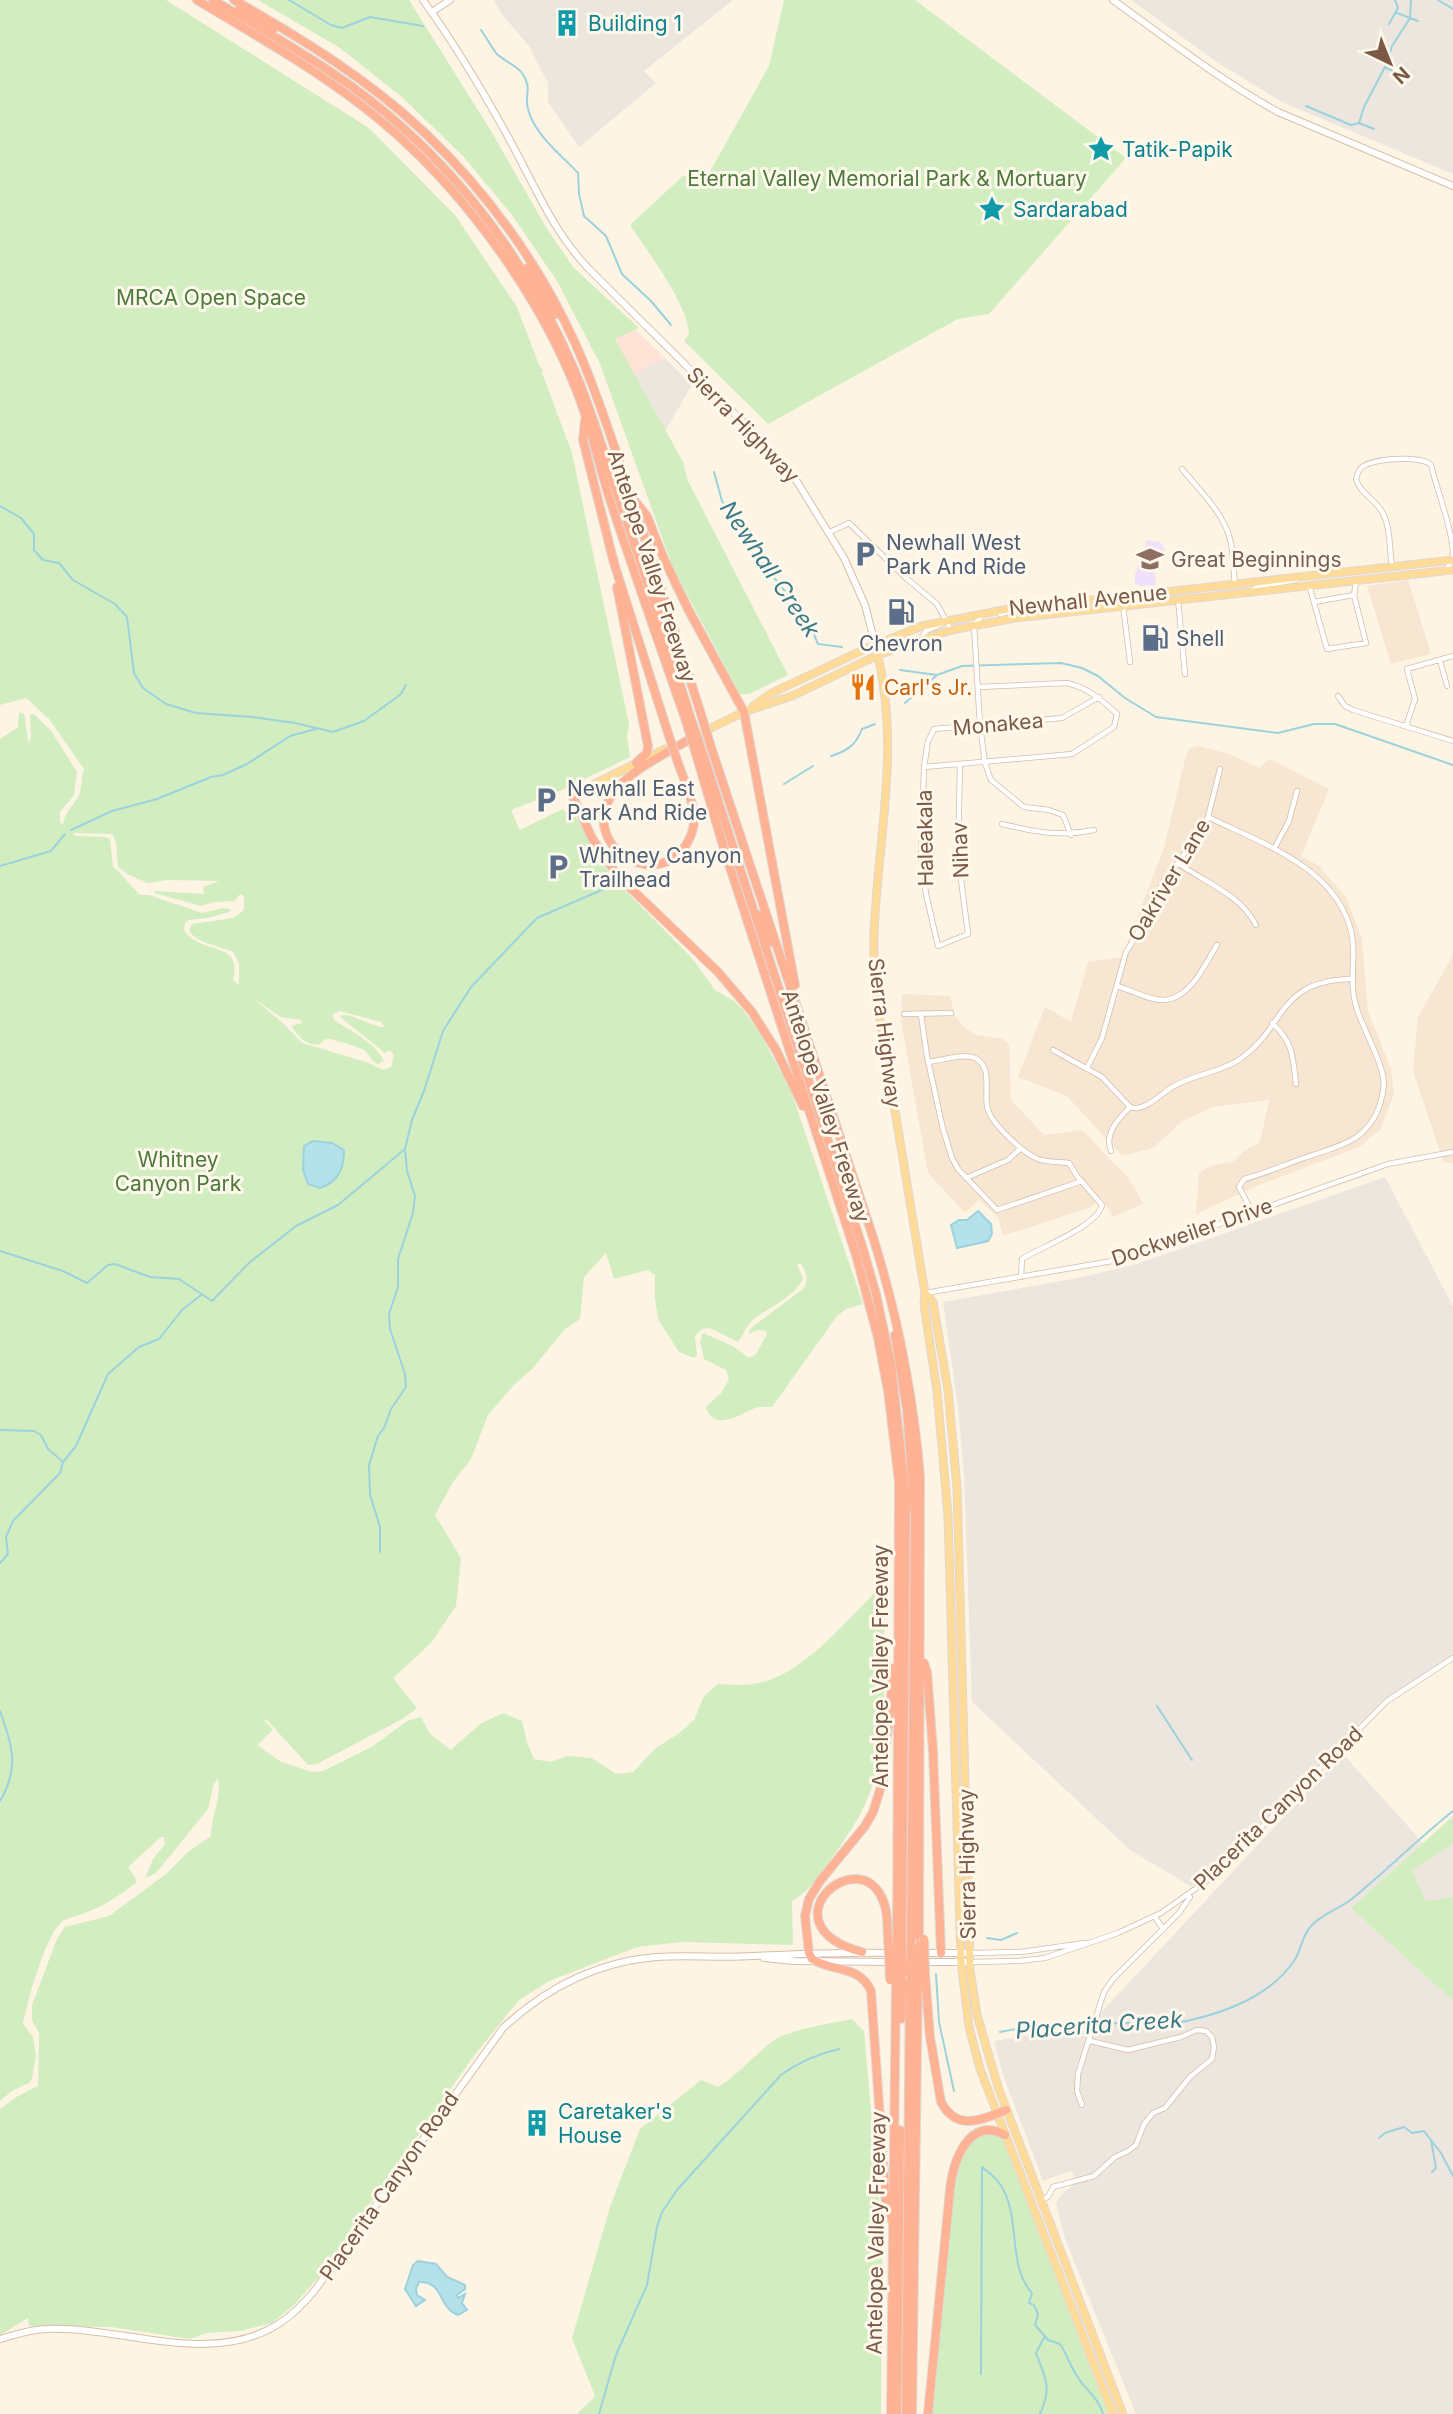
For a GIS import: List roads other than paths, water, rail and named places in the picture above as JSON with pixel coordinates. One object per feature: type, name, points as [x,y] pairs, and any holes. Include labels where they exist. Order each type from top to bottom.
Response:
[{"type":"highway","name":"Antelope Valley Freeway","points":[[197,0],[339,88],[396,133],[441,178],[488,236],[540,315],[585,414],[611,503],[693,718],[801,1017],[879,1293],[878,1338],[888,1391],[899,1482],[891,2414]]},
{"type":"highway","points":[[213,0],[338,77],[402,126],[438,161],[475,204],[518,265],[553,324],[583,390],[693,718]]},
{"type":"highway","points":[[223,0],[313,54],[368,92],[427,144],[469,189],[513,247],[549,306],[578,365],[602,429],[693,718]]},
{"type":"highway","name":"Antelope Valley Freeway","points":[[234,0],[301,39],[376,90],[441,149],[484,197],[529,260],[567,326],[605,419],[631,496],[693,718],[810,1115],[905,1356],[920,1476],[918,1939]]},
{"type":"highway","points":[[585,414],[583,440],[614,563],[667,730],[678,763],[693,812],[691,836],[678,855],[663,862],[648,864],[632,861],[619,853],[609,840],[604,817],[608,801],[617,788],[631,776],[696,735]]},
{"type":"highway","points":[[631,496],[647,516],[683,599],[744,712],[801,1017]]},
{"type":"highway","points":[[614,563],[648,746],[647,753],[636,764]]},
{"type":"highway","points":[[704,750],[879,1293],[904,1383],[915,1516],[918,1939],[906,2414]]},
{"type":"highway","points":[[572,795],[592,838],[617,875],[718,972],[752,1012],[776,1050],[801,1104],[810,1115]]},
{"type":"highway","points":[[879,1293],[896,1392],[906,1500],[896,1935]]},
{"type":"highway","points":[[893,2223],[886,2202],[871,1991],[864,1979],[857,1974],[816,1962],[808,1952],[805,1916],[809,1899],[820,1881],[865,1826],[877,1799],[882,1784],[892,1674],[898,1651]]},
{"type":"highway","points":[[921,1654],[927,1672],[933,1750],[941,1953]]},
{"type":"highway","points":[[862,1952],[833,1942],[819,1921],[822,1896],[841,1880],[857,1881],[876,1889],[896,1935]]},
{"type":"highway","points":[[918,1939],[918,1974],[941,2102],[951,2115],[966,2121],[1002,2112]]},
{"type":"highway","name":"Antelope Valley Freeway","points":[[912,2414],[918,1974]]},
{"type":"highway","points":[[896,1980],[897,2414]]},
{"type":"highway","points":[[928,2414],[954,2163],[962,2149],[982,2130],[991,2129],[1005,2135]]},
{"type":"main road","name":"Sierra Highway","points":[[423,0],[507,135],[548,214],[567,244],[769,448],[807,495],[830,532],[865,605],[886,701],[889,766],[874,936],[875,981],[925,1293],[923,1304],[937,1391],[948,1515],[961,1962],[969,2027],[980,2069],[1041,2200],[1123,2414]]},
{"type":"main road","points":[[432,12],[450,0]]},
{"type":"main road","points":[[1112,0],[1199,62],[1278,112],[1453,186]]},
{"type":"main road","name":"Newhall Avenue","points":[[744,712],[772,693],[875,644],[944,620],[1028,605],[1453,560]]},
{"type":"main road","name":"Newhall Avenue","points":[[572,795],[744,712],[792,696],[878,655],[951,630],[1123,605],[1449,570]]},
{"type":"main road","points":[[1200,596],[1230,589],[1235,584]]},
{"type":"main road","points":[[1164,601],[1191,589]]},
{"type":"main road","points":[[1123,605],[1128,601],[1158,597],[1163,592]]},
{"type":"main road","name":"Sierra Highway","points":[[925,1293],[933,1302],[939,1337],[958,1499],[970,1962],[977,2015],[1002,2112],[1005,2135],[1113,2414]]},
{"type":"main road","name":"Placerita Canyon Road","points":[[0,2339],[44,2329],[79,2329],[205,2345],[233,2342],[258,2335],[280,2323],[315,2290],[494,2039],[530,2005],[564,1984],[609,1965],[659,1957],[752,1956],[808,1952],[970,1953]]},
{"type":"main road","name":"Placerita Canyon Road","points":[[752,1956],[816,1962],[970,1962]]},
{"type":"main road","points":[[1069,2301],[1079,2298]]},
{"type":"street","points":[[1392,566],[1386,521],[1374,501],[1358,487],[1356,479],[1361,468],[1380,461],[1418,458],[1431,465],[1453,560],[1449,570]]},
{"type":"street","points":[[1182,469],[1212,505],[1230,538],[1235,584]]},
{"type":"street","points":[[830,532],[849,523],[937,604],[951,630]]},
{"type":"street","points":[[1251,592],[1258,586],[1293,582],[1304,577]]},
{"type":"street","points":[[1309,585],[1327,649],[1366,643],[1354,595],[1356,580]]},
{"type":"street","points":[[1314,603],[1354,595]]},
{"type":"street","points":[[1178,600],[1185,674]]},
{"type":"street","points":[[1028,605],[1014,612],[980,617],[974,625],[985,763],[990,780],[1008,796],[1024,807],[1049,810],[1063,816],[1072,835]]},
{"type":"street","points":[[1123,605],[1129,662]]},
{"type":"street","points":[[920,640],[926,632],[940,627],[944,620]]},
{"type":"street","points":[[1406,726],[1415,699],[1407,669],[1453,656]]},
{"type":"street","points":[[1439,660],[1447,686]]},
{"type":"street","points":[[924,767],[1072,754],[1114,727],[1117,714],[1099,697],[1079,686],[1067,683],[979,687]]},
{"type":"street","points":[[1338,696],[1345,706],[1353,710],[1453,741]]},
{"type":"street","name":"Monakea","points":[[934,729],[1062,718],[1099,697]]},
{"type":"street","name":"Haleakala","points":[[934,729],[928,741],[924,767],[921,856],[926,894],[938,946]]},
{"type":"street","name":"Nihav","points":[[938,946],[968,933],[958,856],[960,765]]},
{"type":"street","name":"Oakriver Lane","points":[[1087,1068],[1102,1038],[1126,952],[1145,921],[1164,880],[1208,817],[1220,769]]},
{"type":"street","points":[[1274,849],[1289,821],[1297,791]]},
{"type":"street","points":[[1208,817],[1274,849],[1309,870],[1336,896],[1351,929],[1351,979],[1356,1006],[1383,1077],[1382,1099],[1373,1123],[1355,1139],[1244,1179],[1239,1187],[1252,1212]]},
{"type":"street","points":[[1002,824],[1030,831],[1072,835],[1094,830]]},
{"type":"street","points":[[1178,863],[1237,900],[1256,925]]},
{"type":"street","points":[[1117,986],[1157,999],[1174,998],[1190,986],[1217,945]]},
{"type":"street","points":[[1053,1050],[1102,1077],[1130,1107],[1140,1108],[1174,1086],[1238,1060],[1258,1042],[1291,999],[1312,985],[1336,979],[1351,979]]},
{"type":"street","points":[[904,1014],[951,1013]]},
{"type":"street","points":[[921,1015],[943,1129],[957,1169],[997,1210],[1082,1181]]},
{"type":"street","points":[[1272,1023],[1287,1036],[1293,1055],[1296,1084]]},
{"type":"street","points":[[929,1062],[970,1056],[982,1063],[985,1070],[988,1112],[1021,1148],[1032,1156],[1047,1161],[1068,1162],[1102,1206],[1100,1212],[1056,1243],[1026,1256],[1020,1262],[1021,1276]]},
{"type":"street","points":[[1111,1151],[1108,1136],[1130,1107]]},
{"type":"street","points":[[966,1178],[1008,1160],[1021,1148]]},
{"type":"street","name":"Dockweiler Drive","points":[[925,1293],[1118,1260],[1388,1164],[1453,1152]]},
{"type":"street","name":"Placerita Canyon Road","points":[[970,1962],[1036,1959],[1092,1942],[1155,1917],[1192,1893],[1250,1841],[1387,1701],[1453,1658]]},
{"type":"street","points":[[1082,2105],[1077,2091],[1078,2074],[1104,1992],[1113,1979],[1179,1913],[1192,1893]]},
{"type":"street","points":[[1155,1917],[1163,1930]]},
{"type":"street","name":"Placerita Canyon Road","points":[[970,1953],[1021,1952],[1092,1942]]},
{"type":"street","points":[[1041,2200],[1048,2197],[1053,2187],[1094,2176],[1115,2157],[1136,2144],[1144,2124],[1153,2113],[1165,2108],[1190,2077],[1212,2059],[1214,2048],[1212,2037],[1206,2031],[1197,2030],[1181,2037],[1128,2050],[1090,2041]]},
{"type":"water","points":[[313,1141],[332,1143],[344,1150],[339,1174],[320,1188],[308,1184],[303,1170],[304,1146]]},
{"type":"water","points":[[978,1211],[991,1224],[992,1234],[988,1241],[957,1248],[951,1225],[959,1220],[967,1220]]},
{"type":"water","points":[[418,2261],[436,2264],[447,2277],[465,2285],[465,2289],[457,2295],[458,2298],[465,2294],[462,2303],[467,2310],[458,2315],[452,2312],[433,2286],[419,2282],[417,2295],[425,2300],[416,2306],[405,2289],[413,2265]]},
{"type":"waterway","name":"Newhall Creek","points":[[289,0],[331,25],[342,28],[370,17],[423,26]]},
{"type":"waterway","points":[[1389,24],[1398,8],[1395,0]]},
{"type":"waterway","points":[[1359,123],[1392,46],[1410,18],[1411,0]]},
{"type":"waterway","points":[[1438,0],[1453,9]]},
{"type":"waterway","points":[[1397,13],[1418,21]]},
{"type":"waterway","name":"Newhall Creek","points":[[481,30],[496,53],[522,73],[528,87],[528,109],[536,127],[578,173],[584,216],[606,236],[622,274],[651,301],[671,325]]},
{"type":"waterway","points":[[1386,68],[1396,72]]},
{"type":"waterway","points":[[1306,106],[1351,125],[1359,123],[1374,129]]},
{"type":"waterway","name":"Newhall Creek","points":[[714,472],[722,501],[747,544],[808,620],[818,644],[842,647]]},
{"type":"waterway","points":[[0,506],[21,518],[34,534],[34,550],[43,560],[59,563],[73,580],[115,604],[127,617],[134,673],[143,688],[166,704],[196,713],[252,717],[333,732],[364,721],[401,694],[406,685]]},
{"type":"waterway","name":"Newhall Creek","points":[[900,670],[937,675],[962,666],[1061,663],[1082,668],[1098,676],[1125,698],[1156,717],[1278,733],[1314,724],[1335,724],[1453,765]]},
{"type":"waterway","points":[[905,703],[936,676]]},
{"type":"waterway","points":[[831,756],[850,747],[862,729],[875,724]]},
{"type":"waterway","points":[[71,830],[112,811],[157,799],[211,777],[223,775],[247,764],[290,736],[316,729]]},
{"type":"waterway","points":[[784,784],[813,766]]},
{"type":"waterway","points":[[0,866],[51,851],[65,834]]},
{"type":"waterway","points":[[0,1251],[63,1271],[87,1283],[108,1265],[115,1264],[150,1277],[179,1279],[212,1301],[250,1262],[296,1226],[338,1205],[405,1149],[412,1120],[443,1031],[471,987],[537,918],[604,889]]},
{"type":"waterway","points":[[380,1552],[380,1527],[370,1495],[369,1465],[378,1436],[391,1409],[406,1387],[405,1374],[390,1329],[389,1314],[398,1287],[398,1259],[413,1213],[415,1196],[407,1171],[405,1149]]},
{"type":"waterway","points":[[0,1563],[8,1554],[6,1537],[13,1521],[60,1473],[63,1462],[76,1446],[108,1374],[139,1347],[159,1339],[182,1310],[201,1295]]},
{"type":"waterway","points":[[0,1430],[34,1431],[41,1435],[48,1449],[62,1461]]},
{"type":"waterway","points":[[1157,1706],[1192,1760]]},
{"type":"waterway","points":[[0,1711],[12,1756],[10,1778],[0,1801]]},
{"type":"waterway","name":"Placerita Creek","points":[[1000,2032],[1063,2024],[1187,2021],[1250,1999],[1285,1972],[1294,1961],[1313,1924],[1353,1898],[1453,1811]]},
{"type":"waterway","points":[[987,1938],[1001,1940],[1017,1933]]},
{"type":"waterway","points":[[936,1974],[939,2022],[954,2091]]},
{"type":"waterway","name":"Placerita Creek","points":[[599,2414],[616,2355],[647,2285],[662,2212],[677,2190],[781,2075],[809,2059],[839,2049]]},
{"type":"waterway","points":[[1379,2138],[1385,2133],[1404,2127],[1412,2133],[1424,2131],[1441,2153],[1453,2176]]},
{"type":"waterway","points":[[1431,2140],[1436,2168],[1432,2172]]},
{"type":"waterway","points":[[982,2167],[1000,2184],[1009,2204],[1020,2271],[1032,2293],[1029,2303],[1034,2305],[1038,2314],[1035,2325],[1048,2340],[1060,2344],[1080,2381],[1098,2403],[1103,2414]]},
{"type":"waterway","points":[[981,2374],[982,2168]]},
{"type":"waterway","points":[[1040,2414],[1047,2390],[1036,2353],[1044,2338]]},
{"type":"place","name":"Building 1","points":[[567,23]]},
{"type":"place","name":"Tatik-Papik","points":[[1101,149]]},
{"type":"place","name":"Sardarabad","points":[[992,209]]},
{"type":"place","name":"Newhall West Park And Ride","points":[[865,554]]},
{"type":"place","name":"Great Beginnings","points":[[1150,559]]},
{"type":"place","name":"Chevron","points":[[901,612]]},
{"type":"place","name":"Shell","points":[[1155,638]]},
{"type":"place","name":"Carl's Jr.","points":[[863,687]]},
{"type":"place","name":"Newhall East Park And Ride","points":[[546,800]]},
{"type":"place","name":"Whitney Canyon Trailhead","points":[[558,867]]},
{"type":"place","name":"Caretaker's House","points":[[537,2123]]},
{"type":"park label","name":"Eternal Valley Memorial Park & Mortuary","points":[[887,178]]},
{"type":"park label","name":"MRCA Open Space","points":[[211,297]]},
{"type":"park label","name":"Whitney Canyon Park","points":[[178,1171]]}]
